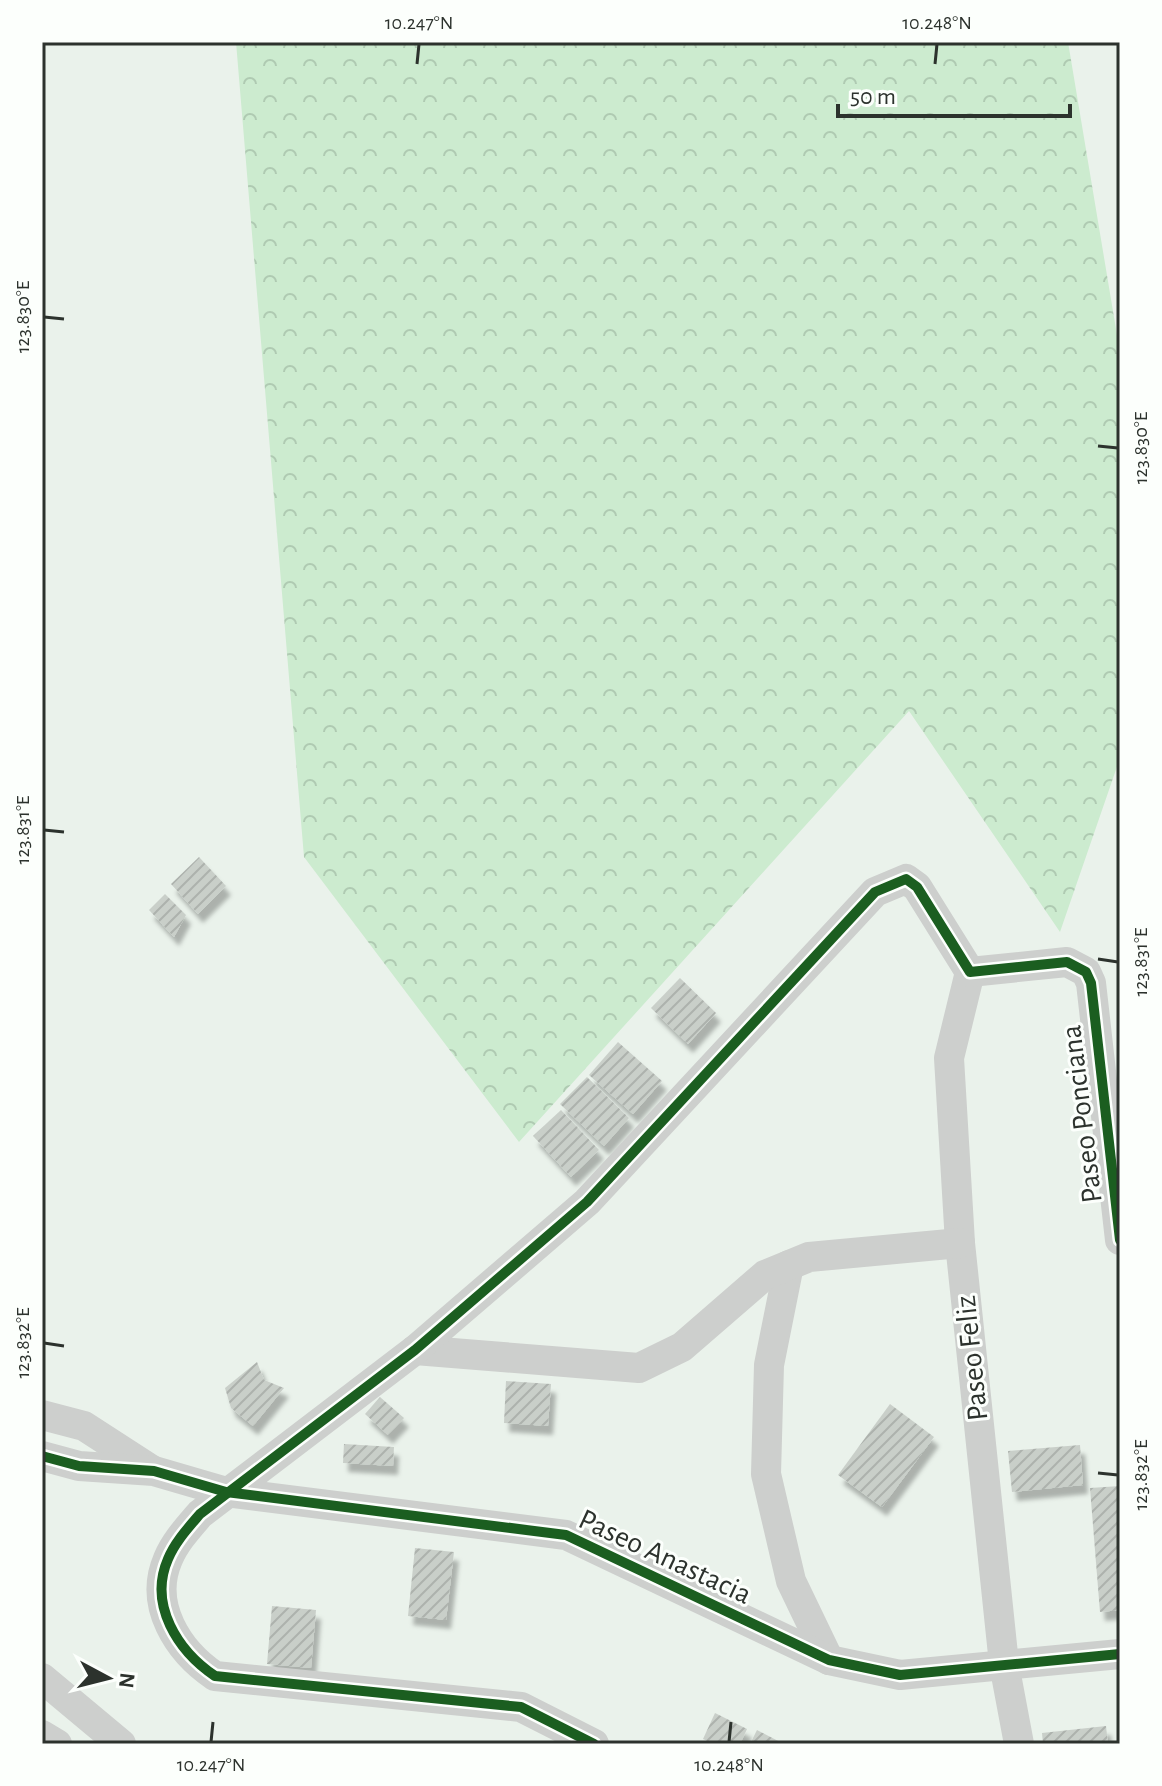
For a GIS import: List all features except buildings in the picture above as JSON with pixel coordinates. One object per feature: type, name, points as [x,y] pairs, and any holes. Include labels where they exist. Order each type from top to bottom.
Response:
[{"type":"street","points":[[594,1744],[521,1707],[215,1676],[195,1662],[176,1641],[166,1616],[162,1592],[166,1562],[200,1514],[415,1350],[587,1202],[875,892],[906,879],[917,887],[970,972]]},
{"type":"street","name":"Paseo Ponciana","points":[[970,972],[1067,962],[1086,972],[1091,983],[1120,1240]]},
{"type":"street","name":"Paseo Feliz","points":[[970,972],[949,1058],[960,1243],[1004,1664],[1019,1744]]},
{"type":"street","points":[[415,1350],[639,1368],[682,1347],[765,1275],[809,1257],[960,1243]]},
{"type":"street","points":[[789,1265],[769,1365],[766,1474],[791,1581],[829,1660]]},
{"type":"street","name":"Paseo Anastacia","points":[[42,1415],[84,1426],[154,1471]]},
{"type":"street","name":"Paseo Anastacia","points":[[42,1456],[79,1466],[154,1471],[226,1492],[566,1535],[829,1660],[900,1675],[1120,1654]]},
{"type":"street","points":[[42,1678],[121,1744]]},
{"type":"street","points":[[42,1735],[57,1744]]},
{"type":"green space","points":[[236,42],[1068,42],[1120,353],[1120,758],[1060,932],[909,711],[519,1142],[304,857]]},
{"type":"cycle path","points":[[594,1744],[521,1707],[215,1676],[189,1654],[170,1625],[162,1593],[168,1559],[200,1514],[415,1350],[587,1202],[875,892],[906,879],[917,887],[970,972],[1067,962],[1086,972],[1091,983],[1120,1240]]},
{"type":"cycle path","points":[[42,1456],[79,1466],[154,1471],[226,1492],[566,1535],[829,1660],[900,1675],[1120,1654]]}]
